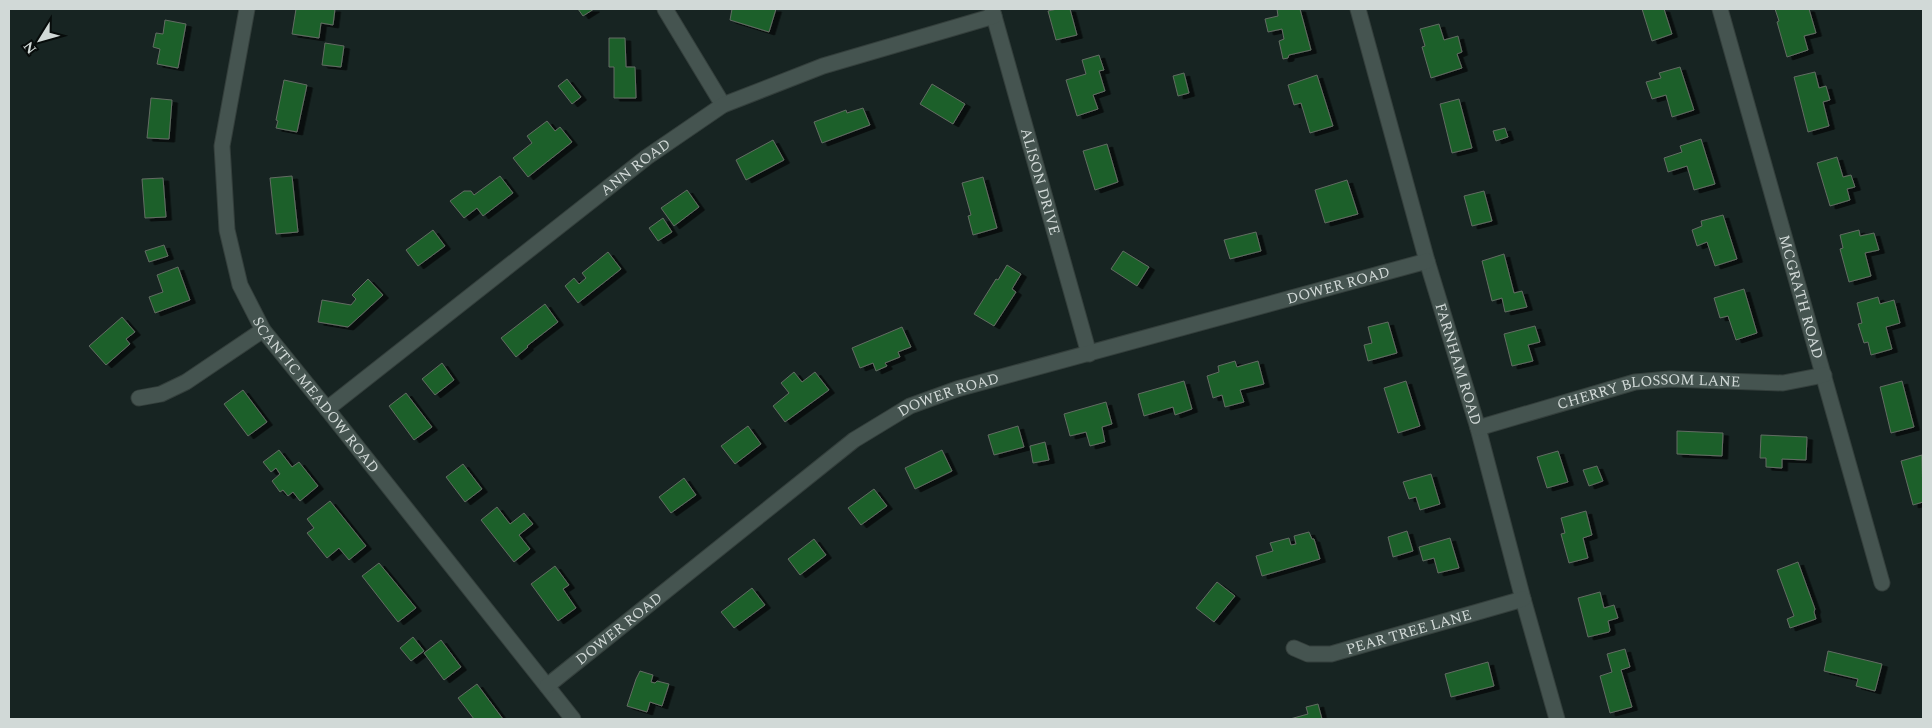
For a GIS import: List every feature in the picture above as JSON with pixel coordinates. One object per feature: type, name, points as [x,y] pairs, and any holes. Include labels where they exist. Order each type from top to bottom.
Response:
[{"type":"street","name":"SCANTIC MEADOW ROAD","points":[[247,9],[222,146],[227,230],[240,285],[263,330],[328,409],[573,719]]},
{"type":"street","points":[[665,9],[723,105]]},
{"type":"street","name":"FARNHAM ROAD","points":[[1358,9],[1427,261],[1478,428],[1522,599],[1557,719]]},
{"type":"street","name":"MCGRATH ROAD","points":[[1720,9],[1882,583]]},
{"type":"street","name":"ANN ROAD","points":[[328,409],[647,157],[723,105],[823,66],[993,12]]},
{"type":"street","name":"ALISON DRIVE","points":[[993,12],[1089,354]]},
{"type":"street","name":"DOWER ROAD","points":[[547,686],[854,440],[910,406],[949,392],[1427,261]]},
{"type":"street","points":[[139,398],[161,394],[186,382],[263,330]]},
{"type":"street","name":"CHERRY BLOSSOM LANE","points":[[1478,428],[1635,382],[1670,379],[1783,383],[1824,375]]},
{"type":"street","name":"PEAR TREE LANE","points":[[1294,648],[1308,654],[1331,654],[1522,599]]},
{"type":"building","points":[[296,9],[335,9],[333,25],[321,23],[319,38],[292,34]]},
{"type":"building","points":[[578,9],[594,9],[583,16]]},
{"type":"building","points":[[732,9],[776,9],[769,32],[730,20]]},
{"type":"building","points":[[1070,9],[1077,35],[1056,40],[1048,11]]},
{"type":"building","points":[[1277,9],[1300,9],[1311,50],[1289,55],[1288,58],[1283,59],[1279,41],[1284,39],[1282,29],[1268,32],[1265,19],[1278,16]]},
{"type":"building","points":[[1642,9],[1664,9],[1672,34],[1652,41]]},
{"type":"building","points":[[1775,9],[1809,9],[1816,33],[1804,36],[1808,50],[1787,57]]},
{"type":"building","points":[[165,20],[186,24],[178,68],[157,64],[160,49],[153,47],[156,33],[163,34]]},
{"type":"building","points":[[1439,24],[1444,40],[1458,36],[1462,52],[1457,54],[1462,68],[1431,78],[1422,47],[1425,46],[1420,29]]},
{"type":"building","points":[[609,38],[625,38],[626,67],[635,67],[636,98],[614,98],[614,67],[609,67]]},
{"type":"building","points":[[325,43],[344,46],[341,67],[322,65]]},
{"type":"building","points":[[1099,55],[1104,70],[1099,71],[1105,91],[1093,95],[1098,109],[1077,116],[1066,80],[1086,74],[1082,60]]},
{"type":"building","points":[[1680,67],[1694,110],[1672,117],[1666,95],[1652,99],[1646,82],[1661,78],[1659,73]]},
{"type":"building","points":[[1815,72],[1819,88],[1826,86],[1830,100],[1823,102],[1829,126],[1808,132],[1794,77]]},
{"type":"building","points":[[1184,73],[1189,93],[1178,96],[1173,76]]},
{"type":"building","points":[[1317,75],[1333,126],[1310,133],[1301,103],[1294,105],[1288,85]]},
{"type":"building","points":[[567,79],[581,97],[572,104],[558,86]]},
{"type":"building","points":[[284,80],[307,85],[297,132],[276,128]]},
{"type":"building","points":[[932,84],[965,104],[953,124],[920,104]]},
{"type":"building","points":[[151,98],[172,100],[169,139],[147,138]]},
{"type":"building","points":[[1459,99],[1472,148],[1452,153],[1440,104]]},
{"type":"building","points":[[863,108],[870,125],[822,143],[814,122],[846,110],[847,113]]},
{"type":"building","points":[[547,121],[555,131],[560,127],[572,142],[528,177],[513,158],[532,143],[527,136]]},
{"type":"building","points":[[1505,128],[1508,137],[1496,141],[1493,131]]},
{"type":"building","points":[[1701,139],[1715,184],[1694,190],[1687,166],[1668,172],[1664,158],[1682,152],[1680,146]]},
{"type":"building","points":[[773,140],[784,160],[746,180],[736,160]]},
{"type":"building","points":[[1107,144],[1118,182],[1095,190],[1083,151]]},
{"type":"building","points":[[1837,157],[1843,177],[1851,175],[1855,187],[1847,189],[1850,200],[1830,206],[1817,163]]},
{"type":"building","points":[[292,176],[298,232],[276,234],[270,178]]},
{"type":"building","points":[[500,176],[513,193],[483,216],[477,208],[464,218],[450,201],[464,191],[471,191],[474,195]]},
{"type":"building","points":[[983,177],[997,228],[973,235],[968,216],[971,215],[962,183]]},
{"type":"building","points":[[163,178],[166,217],[145,218],[142,179]]},
{"type":"building","points":[[1347,180],[1358,214],[1325,223],[1315,190]]},
{"type":"building","points":[[687,190],[699,207],[674,226],[661,208]]},
{"type":"building","points":[[1484,191],[1492,221],[1472,226],[1464,196]]},
{"type":"building","points":[[1723,215],[1737,259],[1715,266],[1707,242],[1697,246],[1692,230],[1702,226],[1701,221]]},
{"type":"building","points":[[663,218],[672,232],[658,241],[649,228]]},
{"type":"building","points":[[433,230],[445,246],[418,266],[406,250]]},
{"type":"building","points":[[1859,230],[1860,236],[1874,233],[1879,250],[1865,253],[1871,276],[1849,282],[1840,249],[1843,248],[1840,235]]},
{"type":"building","points":[[1256,232],[1261,251],[1230,259],[1224,240]]},
{"type":"building","points":[[164,245],[168,256],[149,262],[145,251]]},
{"type":"building","points":[[1123,251],[1149,267],[1137,286],[1111,269]]},
{"type":"building","points":[[608,252],[621,269],[578,303],[565,286],[574,278],[579,284],[586,278],[582,273]]},
{"type":"building","points":[[1504,254],[1514,293],[1522,291],[1527,307],[1505,312],[1502,298],[1492,301],[1482,261]]},
{"type":"building","points":[[1007,265],[1021,274],[1012,289],[1016,292],[994,326],[974,314]]},
{"type":"building","points":[[178,267],[190,300],[155,313],[149,297],[163,292],[157,275]]},
{"type":"building","points":[[368,279],[383,295],[348,327],[318,322],[322,300],[351,305],[356,299],[352,295]]},
{"type":"building","points":[[1744,289],[1757,333],[1736,340],[1728,316],[1720,318],[1714,298]]},
{"type":"building","points":[[1878,297],[1880,304],[1894,300],[1900,323],[1886,327],[1892,349],[1871,355],[1868,342],[1864,343],[1858,324],[1862,323],[1857,303]]},
{"type":"building","points":[[545,304],[558,322],[516,357],[501,338]]},
{"type":"building","points":[[122,317],[135,332],[126,339],[130,344],[106,365],[89,346]]},
{"type":"building","points":[[1388,322],[1397,353],[1368,361],[1364,345],[1372,343],[1368,327]]},
{"type":"building","points":[[1535,326],[1540,342],[1528,345],[1533,361],[1512,366],[1504,334]]},
{"type":"building","points":[[902,327],[911,347],[898,352],[900,357],[885,363],[887,366],[876,371],[873,363],[860,368],[852,348]]},
{"type":"building","points":[[1235,361],[1237,367],[1258,361],[1264,384],[1240,390],[1244,402],[1225,407],[1222,395],[1213,398],[1207,376],[1219,372],[1218,366]]},
{"type":"building","points":[[442,363],[454,380],[435,395],[422,379]]},
{"type":"building","points":[[794,372],[802,382],[815,372],[829,390],[785,422],[773,406],[789,393],[781,383]]},
{"type":"building","points":[[1184,381],[1192,409],[1175,415],[1173,407],[1144,416],[1138,394]]},
{"type":"building","points":[[1406,381],[1420,426],[1398,433],[1384,388]]},
{"type":"building","points":[[1902,381],[1914,427],[1891,433],[1880,387]]},
{"type":"building","points":[[243,390],[267,422],[248,436],[224,404]]},
{"type":"building","points":[[406,393],[432,427],[414,440],[389,406]]},
{"type":"building","points":[[1106,402],[1112,424],[1102,427],[1105,442],[1090,446],[1086,432],[1070,436],[1064,414]]},
{"type":"building","points":[[748,426],[761,444],[735,464],[721,446]]},
{"type":"building","points":[[1018,426],[1024,447],[994,455],[988,435]]},
{"type":"building","points":[[1677,431],[1723,433],[1722,456],[1677,454]]},
{"type":"building","points":[[1761,435],[1807,437],[1806,460],[1782,459],[1782,468],[1766,467],[1766,458],[1760,458]]},
{"type":"building","points":[[1045,442],[1049,460],[1033,463],[1030,446]]},
{"type":"building","points":[[279,450],[292,467],[299,462],[318,486],[300,501],[293,492],[288,496],[283,490],[280,492],[272,481],[280,474],[276,468],[271,472],[263,462]]},
{"type":"building","points":[[942,450],[952,471],[915,489],[905,468]]},
{"type":"building","points":[[1558,451],[1568,482],[1547,488],[1537,457]]},
{"type":"building","points":[[1922,455],[1923,502],[1913,505],[1901,461]]},
{"type":"building","points":[[463,464],[482,489],[465,502],[446,477]]},
{"type":"building","points":[[1597,466],[1603,481],[1589,486],[1583,470]]},
{"type":"building","points":[[1431,474],[1440,504],[1420,510],[1416,497],[1409,499],[1403,482]]},
{"type":"building","points":[[684,478],[696,495],[671,513],[659,497]]},
{"type":"building","points":[[874,489],[887,506],[861,525],[848,508]]},
{"type":"building","points":[[330,501],[366,546],[349,560],[339,548],[327,558],[307,533],[314,528],[307,519]]},
{"type":"building","points":[[497,507],[510,524],[524,513],[533,524],[519,535],[530,549],[514,562],[481,520]]},
{"type":"building","points":[[1586,511],[1592,535],[1583,538],[1588,558],[1569,563],[1561,534],[1565,533],[1561,518]]},
{"type":"building","points":[[1407,531],[1413,551],[1393,557],[1388,537]]},
{"type":"building","points":[[1309,532],[1312,539],[1314,539],[1320,559],[1262,576],[1256,556],[1273,551],[1270,543],[1289,538],[1291,545],[1296,544],[1294,536]]},
{"type":"building","points":[[1450,538],[1459,568],[1438,573],[1434,558],[1423,561],[1419,547]]},
{"type":"building","points":[[814,539],[826,555],[800,575],[788,559]]},
{"type":"building","points":[[1798,562],[1815,609],[1816,619],[1790,628],[1787,619],[1794,616],[1777,570]]},
{"type":"building","points":[[379,563],[416,608],[398,622],[362,576]]},
{"type":"building","points":[[555,566],[569,585],[563,589],[576,608],[558,621],[531,584]]},
{"type":"building","points":[[1217,582],[1235,596],[1214,622],[1196,608]]},
{"type":"building","points":[[752,588],[765,605],[734,628],[721,612]]},
{"type":"building","points":[[1600,592],[1604,608],[1614,605],[1618,618],[1608,621],[1609,632],[1588,637],[1578,598]]},
{"type":"building","points":[[413,637],[424,651],[411,661],[400,648]]},
{"type":"building","points":[[441,640],[461,667],[444,680],[424,653]]},
{"type":"building","points":[[1625,649],[1630,667],[1621,670],[1632,707],[1610,713],[1600,676],[1612,672],[1607,654]]},
{"type":"building","points":[[1828,651],[1882,664],[1875,691],[1856,686],[1858,679],[1824,671]]},
{"type":"building","points":[[1488,662],[1494,686],[1451,697],[1445,674]]},
{"type":"building","points":[[640,671],[653,675],[651,682],[655,683],[657,681],[669,684],[662,706],[650,702],[647,712],[627,706]]},
{"type":"building","points":[[477,684],[503,719],[474,719],[458,698]]},
{"type":"building","points":[[1318,704],[1322,719],[1290,719],[1308,714],[1306,707]]}]
